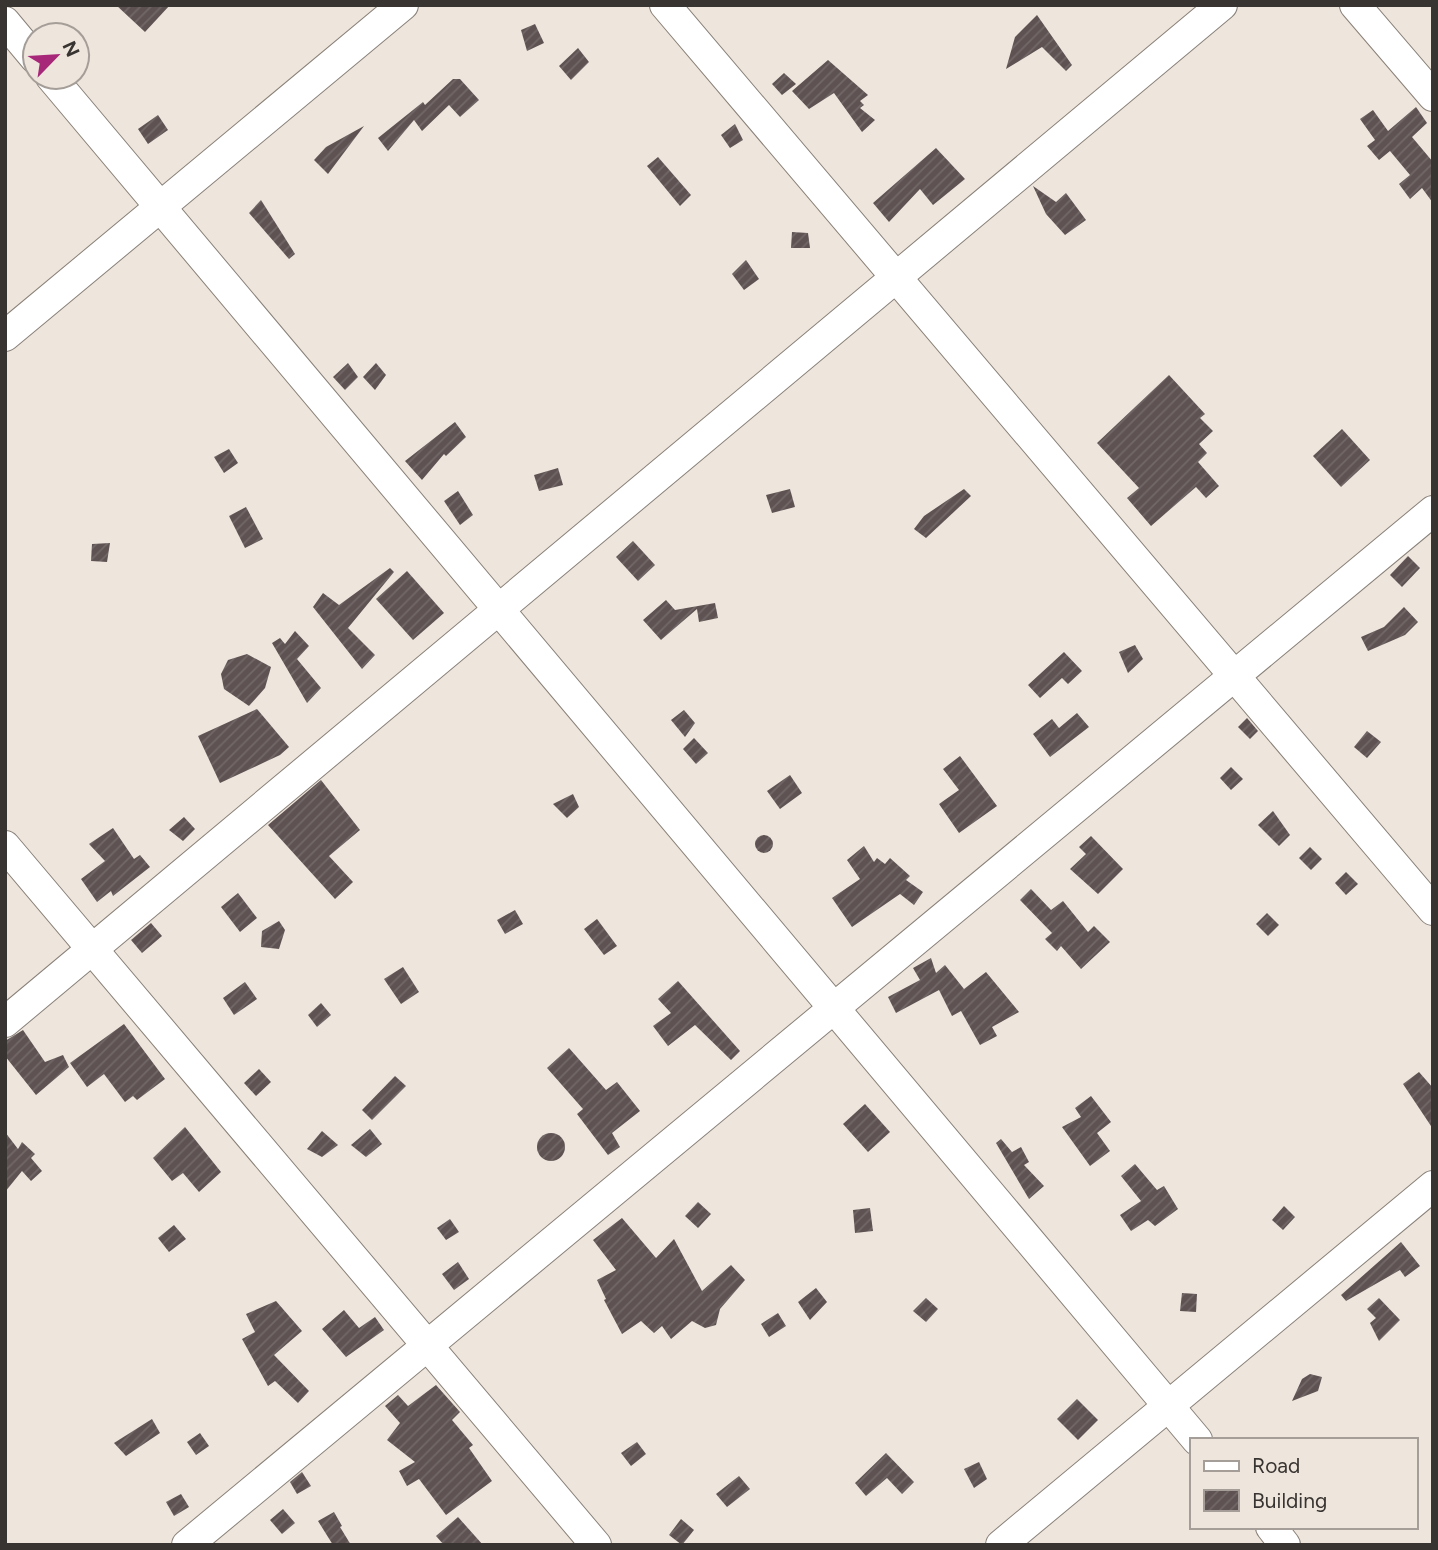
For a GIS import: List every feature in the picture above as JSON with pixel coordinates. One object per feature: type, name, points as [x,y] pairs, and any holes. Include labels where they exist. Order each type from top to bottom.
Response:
[{"type":"street","points":[[5,336],[403,5]]},
{"type":"street","points":[[665,5],[1433,910]]},
{"type":"street","points":[[5,1022],[1222,5]]},
{"type":"street","points":[[1355,5],[1433,96]]},
{"type":"street","points":[[5,22],[21,41]]},
{"type":"street","points":[[63,91],[1195,1438]]},
{"type":"street","points":[[187,1545],[1433,511]]},
{"type":"street","points":[[5,845],[596,1545]]},
{"type":"street","points":[[1000,1545],[1433,1186]]},
{"type":"street","points":[[1272,1529],[1285,1545]]},
{"type":"building","points":[[116,5],[170,5],[145,32]]},
{"type":"building","points":[[1037,15],[1072,65],[1066,71],[1042,47],[1006,69],[1015,37]]},
{"type":"building","points":[[535,24],[544,43],[527,51],[521,30]]},
{"type":"building","points":[[578,48],[589,62],[571,80],[559,66]]},
{"type":"building","points":[[828,60],[868,95],[860,101],[864,105],[860,108],[875,120],[862,132],[834,93],[809,109],[792,91]]},
{"type":"building","points":[[784,73],[796,84],[782,95],[772,84]]},
{"type":"building","points":[[453,79],[460,79],[479,100],[460,117],[449,105],[422,131],[414,120],[388,151],[378,138],[423,102],[425,105]]},
{"type":"building","points":[[1416,107],[1427,123],[1412,137],[1433,162],[1433,203],[1422,188],[1410,199],[1399,184],[1410,175],[1390,151],[1379,160],[1367,146],[1375,140],[1360,119],[1373,110],[1388,131]]},
{"type":"building","points":[[158,115],[168,130],[148,144],[138,129]]},
{"type":"building","points":[[735,124],[743,140],[730,148],[721,135]]},
{"type":"building","points":[[364,126],[328,174],[314,160],[326,147]]},
{"type":"building","points":[[936,148],[965,179],[933,205],[920,189],[889,222],[873,203]]},
{"type":"building","points":[[658,157],[691,195],[680,206],[647,166]]},
{"type":"building","points":[[1033,186],[1056,202],[1066,193],[1086,220],[1065,235],[1046,214]]},
{"type":"building","points":[[261,200],[295,254],[289,259],[249,213]]},
{"type":"building","points":[[792,232],[808,233],[810,248],[791,248]]},
{"type":"building","points":[[746,260],[759,279],[744,290],[732,274]]},
{"type":"building","points":[[348,363],[358,377],[345,390],[333,377]]},
{"type":"building","points":[[376,363],[386,375],[375,390],[363,377]]},
{"type":"building","points":[[1169,375],[1205,414],[1200,418],[1213,431],[1199,444],[1207,453],[1198,462],[1219,486],[1206,498],[1196,487],[1151,526],[1127,498],[1139,488],[1097,443]]},
{"type":"building","points":[[455,422],[466,437],[446,456],[444,454],[422,480],[405,461]]},
{"type":"building","points":[[1342,429],[1370,460],[1341,487],[1313,456]]},
{"type":"building","points":[[229,449],[238,463],[224,473],[214,457]]},
{"type":"building","points":[[558,468],[563,485],[539,491],[534,475]]},
{"type":"building","points":[[790,489],[795,507],[772,513],[766,495]]},
{"type":"building","points":[[964,489],[971,496],[926,538],[914,529],[924,516]]},
{"type":"building","points":[[458,491],[473,515],[460,525],[444,501]]},
{"type":"building","points":[[246,507],[263,539],[245,548],[229,516]]},
{"type":"building","points":[[633,541],[655,565],[638,581],[616,557]]},
{"type":"building","points":[[110,543],[107,562],[91,561],[92,544]]},
{"type":"building","points":[[1408,556],[1420,568],[1402,587],[1390,575]]},
{"type":"building","points":[[390,568],[394,572],[348,628],[375,655],[362,669],[313,607],[323,593],[339,605]]},
{"type":"building","points":[[407,571],[444,613],[413,640],[376,599]]},
{"type":"building","points":[[666,600],[675,610],[715,603],[718,618],[699,622],[697,609],[661,640],[643,620]]},
{"type":"building","points":[[1404,607],[1418,622],[1405,635],[1368,651],[1361,637],[1384,627]]},
{"type":"building","points":[[295,631],[309,646],[297,659],[321,688],[307,703],[272,643],[280,638],[285,644]]},
{"type":"building","points":[[1135,645],[1143,659],[1128,673],[1119,652]]},
{"type":"building","points":[[1064,652],[1082,671],[1068,684],[1062,678],[1040,698],[1028,685]]},
{"type":"building","points":[[247,654],[271,667],[265,688],[249,706],[224,689],[221,674],[228,660]]},
{"type":"building","points":[[257,709],[289,747],[280,755],[220,783],[198,736]]},
{"type":"building","points":[[684,710],[695,723],[685,737],[671,720]]},
{"type":"building","points":[[1077,713],[1089,727],[1050,757],[1033,734],[1052,719],[1059,728]]},
{"type":"building","points":[[1247,718],[1258,731],[1250,739],[1238,727]]},
{"type":"building","points":[[1367,731],[1381,742],[1367,758],[1354,747]]},
{"type":"building","points":[[694,738],[708,753],[696,764],[683,749]]},
{"type":"building","points":[[960,756],[997,806],[959,833],[939,804],[959,790],[943,769]]},
{"type":"building","points":[[1231,767],[1243,779],[1231,790],[1220,778]]},
{"type":"building","points":[[790,775],[802,793],[780,809],[767,791]]},
{"type":"building","points":[[321,780],[360,830],[329,856],[353,882],[335,899],[268,825]]},
{"type":"building","points":[[573,794],[579,807],[567,818],[553,804]]},
{"type":"building","points":[[1273,811],[1290,835],[1279,846],[1258,825]]},
{"type":"building","points":[[184,817],[195,829],[183,841],[169,830]]},
{"type":"building","points":[[113,828],[134,859],[140,855],[150,867],[113,896],[111,891],[97,902],[81,879],[105,861],[89,844]]},
{"type":"building","points":[[760,835],[768,835],[773,844],[771,851],[760,853],[755,848],[755,840]]},
{"type":"building","points":[[1091,836],[1123,869],[1098,894],[1070,869],[1086,854],[1079,847]]},
{"type":"building","points":[[864,846],[874,862],[877,858],[885,864],[890,858],[910,876],[906,880],[923,892],[914,905],[900,894],[852,927],[832,898],[860,879],[847,860]]},
{"type":"building","points":[[1310,847],[1322,859],[1311,870],[1299,858]]},
{"type":"building","points":[[1346,872],[1358,884],[1346,895],[1335,883]]},
{"type":"building","points":[[1031,889],[1051,910],[1063,901],[1088,932],[1094,926],[1110,942],[1081,969],[1061,946],[1057,951],[1045,939],[1052,933],[1020,900]]},
{"type":"building","points":[[238,893],[257,918],[240,932],[221,907]]},
{"type":"building","points":[[515,910],[523,924],[505,934],[497,920]]},
{"type":"building","points":[[1267,913],[1279,925],[1268,936],[1256,924]]},
{"type":"building","points":[[597,919],[617,946],[604,955],[584,929]]},
{"type":"building","points":[[279,921],[285,930],[279,949],[261,947],[262,931]]},
{"type":"building","points":[[151,923],[162,936],[142,953],[131,940]]},
{"type":"building","points":[[931,958],[936,973],[945,965],[964,989],[986,972],[1019,1012],[992,1027],[997,1036],[980,1045],[961,1011],[952,1016],[939,990],[896,1013],[888,997],[920,980],[913,968]]},
{"type":"building","points":[[403,967],[419,992],[401,1004],[384,979]]},
{"type":"building","points":[[678,981],[740,1051],[731,1060],[695,1025],[668,1046],[653,1026],[671,1013],[658,999]]},
{"type":"building","points":[[245,982],[257,999],[234,1015],[223,998]]},
{"type":"building","points":[[321,1003],[331,1015],[317,1027],[308,1015]]},
{"type":"building","points":[[124,1024],[165,1079],[137,1100],[133,1096],[125,1102],[104,1074],[87,1087],[70,1063]]},
{"type":"building","points":[[23,1030],[45,1062],[63,1055],[69,1067],[36,1095],[5,1056],[5,1041]]},
{"type":"building","points":[[569,1048],[606,1090],[617,1082],[640,1111],[612,1133],[620,1147],[608,1155],[577,1114],[583,1109],[547,1068]]},
{"type":"building","points":[[259,1069],[271,1082],[256,1096],[244,1083]]},
{"type":"building","points":[[1419,1072],[1433,1088],[1433,1129],[1403,1084]]},
{"type":"building","points":[[395,1076],[406,1086],[372,1120],[362,1110]]},
{"type":"building","points":[[1091,1096],[1111,1122],[1097,1133],[1110,1151],[1090,1166],[1062,1127],[1081,1117],[1075,1108]]},
{"type":"building","points":[[865,1104],[890,1132],[868,1152],[843,1124]]},
{"type":"building","points":[[185,1127],[221,1172],[199,1192],[183,1173],[172,1181],[153,1158]]},
{"type":"building","points":[[370,1129],[382,1144],[366,1157],[351,1145]]},
{"type":"building","points":[[322,1131],[338,1145],[322,1157],[307,1149]]},
{"type":"building","points":[[5,1132],[18,1149],[22,1142],[35,1154],[31,1158],[42,1171],[31,1181],[22,1171],[5,1192]]},
{"type":"building","points":[[551,1133],[561,1137],[565,1147],[561,1157],[551,1161],[541,1157],[537,1147],[541,1137]]},
{"type":"building","points":[[1001,1139],[1012,1152],[1021,1147],[1029,1162],[1024,1165],[1044,1186],[1029,1199],[996,1143]]},
{"type":"building","points":[[1135,1164],[1157,1190],[1164,1186],[1178,1209],[1155,1226],[1148,1220],[1131,1231],[1120,1215],[1141,1201],[1121,1176]]},
{"type":"building","points":[[698,1202],[711,1214],[698,1228],[685,1216]]},
{"type":"building","points":[[1284,1206],[1295,1217],[1283,1230],[1272,1220]]},
{"type":"building","points":[[870,1208],[873,1231],[855,1233],[853,1210]]},
{"type":"building","points":[[622,1218],[656,1258],[674,1239],[702,1291],[731,1265],[745,1280],[720,1309],[716,1325],[705,1328],[692,1321],[671,1339],[662,1326],[654,1333],[641,1321],[622,1334],[597,1280],[616,1270],[593,1240]]},
{"type":"building","points":[[450,1219],[459,1232],[446,1240],[437,1228]]},
{"type":"building","points":[[174,1225],[186,1239],[169,1252],[158,1238]]},
{"type":"building","points":[[1401,1242],[1420,1266],[1405,1277],[1400,1270],[1346,1301],[1341,1295]]},
{"type":"building","points":[[458,1262],[469,1279],[454,1290],[442,1274]]},
{"type":"building","points":[[816,1288],[827,1302],[810,1320],[798,1302]]},
{"type":"building","points":[[1182,1293],[1197,1294],[1196,1312],[1180,1311]]},
{"type":"building","points":[[926,1298],[938,1309],[926,1322],[913,1311]]},
{"type":"building","points":[[1379,1298],[1400,1320],[1379,1341],[1370,1323],[1376,1318],[1367,1309]]},
{"type":"building","points":[[276,1301],[302,1331],[274,1355],[309,1391],[298,1403],[275,1381],[268,1386],[242,1339],[255,1332],[246,1314]]},
{"type":"building","points":[[344,1310],[359,1328],[375,1317],[384,1330],[346,1357],[322,1329]]},
{"type":"building","points":[[778,1313],[786,1326],[769,1337],[761,1324]]},
{"type":"building","points":[[1310,1374],[1322,1377],[1318,1391],[1292,1401],[1302,1379]]},
{"type":"building","points":[[436,1385],[460,1412],[452,1420],[473,1445],[469,1448],[492,1481],[446,1515],[419,1479],[407,1486],[399,1471],[415,1462],[387,1440],[400,1423],[385,1406],[398,1395],[408,1406]]},
{"type":"building","points":[[1077,1399],[1098,1420],[1078,1440],[1057,1419]]},
{"type":"building","points":[[152,1419],[160,1433],[126,1456],[114,1443]]},
{"type":"building","points":[[200,1433],[209,1446],[196,1455],[187,1442]]},
{"type":"building","points":[[637,1442],[646,1454],[631,1466],[621,1453]]},
{"type":"building","points":[[886,1453],[914,1482],[902,1494],[887,1478],[866,1496],[855,1483]]},
{"type":"building","points":[[979,1462],[987,1479],[974,1488],[964,1469]]},
{"type":"building","points":[[302,1472],[311,1486],[297,1494],[290,1482]]},
{"type":"building","points":[[739,1476],[750,1489],[727,1507],[716,1494]]},
{"type":"building","points":[[181,1494],[189,1507],[174,1516],[166,1502]]},
{"type":"building","points":[[283,1509],[295,1523],[282,1534],[270,1520]]},
{"type":"building","points":[[334,1512],[351,1545],[333,1545],[318,1521]]},
{"type":"building","points":[[458,1517],[483,1545],[444,1545],[436,1536]]},
{"type":"building","points":[[681,1519],[694,1530],[682,1545],[669,1535]]}]
